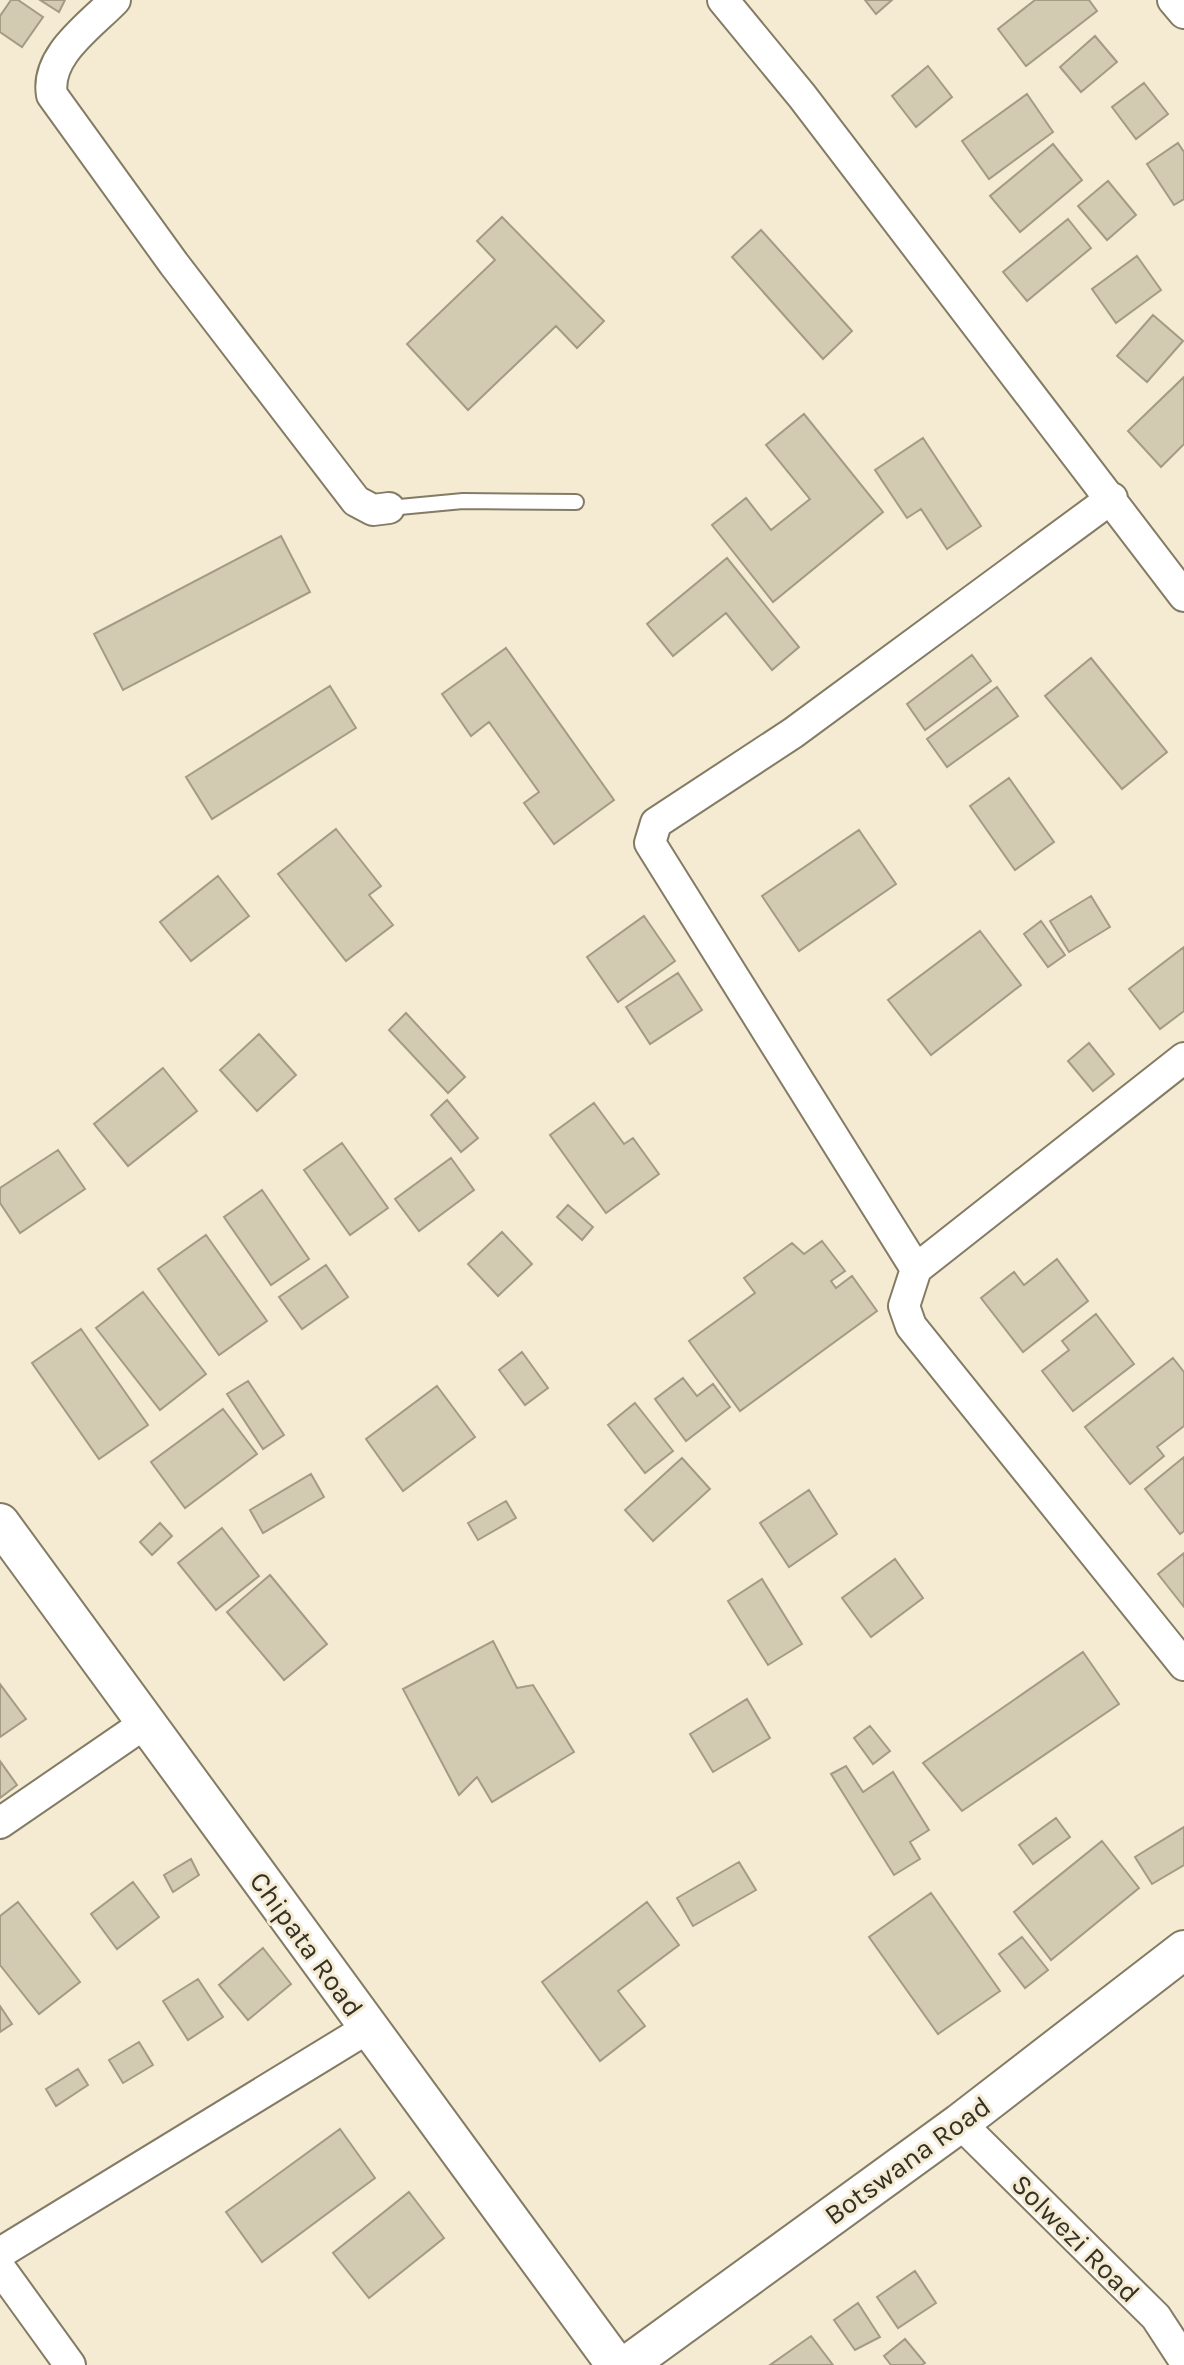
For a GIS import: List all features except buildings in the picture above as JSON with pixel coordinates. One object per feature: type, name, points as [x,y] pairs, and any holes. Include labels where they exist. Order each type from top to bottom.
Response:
[{"type":"street","points":[[115,0],[61,55],[49,77],[52,95],[174,264],[356,501],[373,510],[389,508]]},
{"type":"street","points":[[723,0],[1183,593]]},
{"type":"street","points":[[1173,0],[1184,13]]},
{"type":"street","points":[[916,1269],[653,850],[651,833],[656,823],[793,733],[1112,498]]},
{"type":"street","points":[[1184,1058],[916,1269],[904,1306],[911,1326],[1184,1665]]},
{"type":"street","name":"Chipata Road","points":[[0,1523],[616,2365]]},
{"type":"street","points":[[0,1823],[147,1722]]},
{"type":"street","name":"Botswana Road","points":[[627,2365],[960,2123],[1184,1950]]},
{"type":"street","points":[[0,2253],[368,2028]]},
{"type":"street","name":"Solwezi Road","points":[[960,2123],[1156,2317],[1184,2360]]},
{"type":"street","points":[[0,2268],[70,2365]]},
{"type":"lane","points":[[389,508],[463,501],[576,502]]}]
